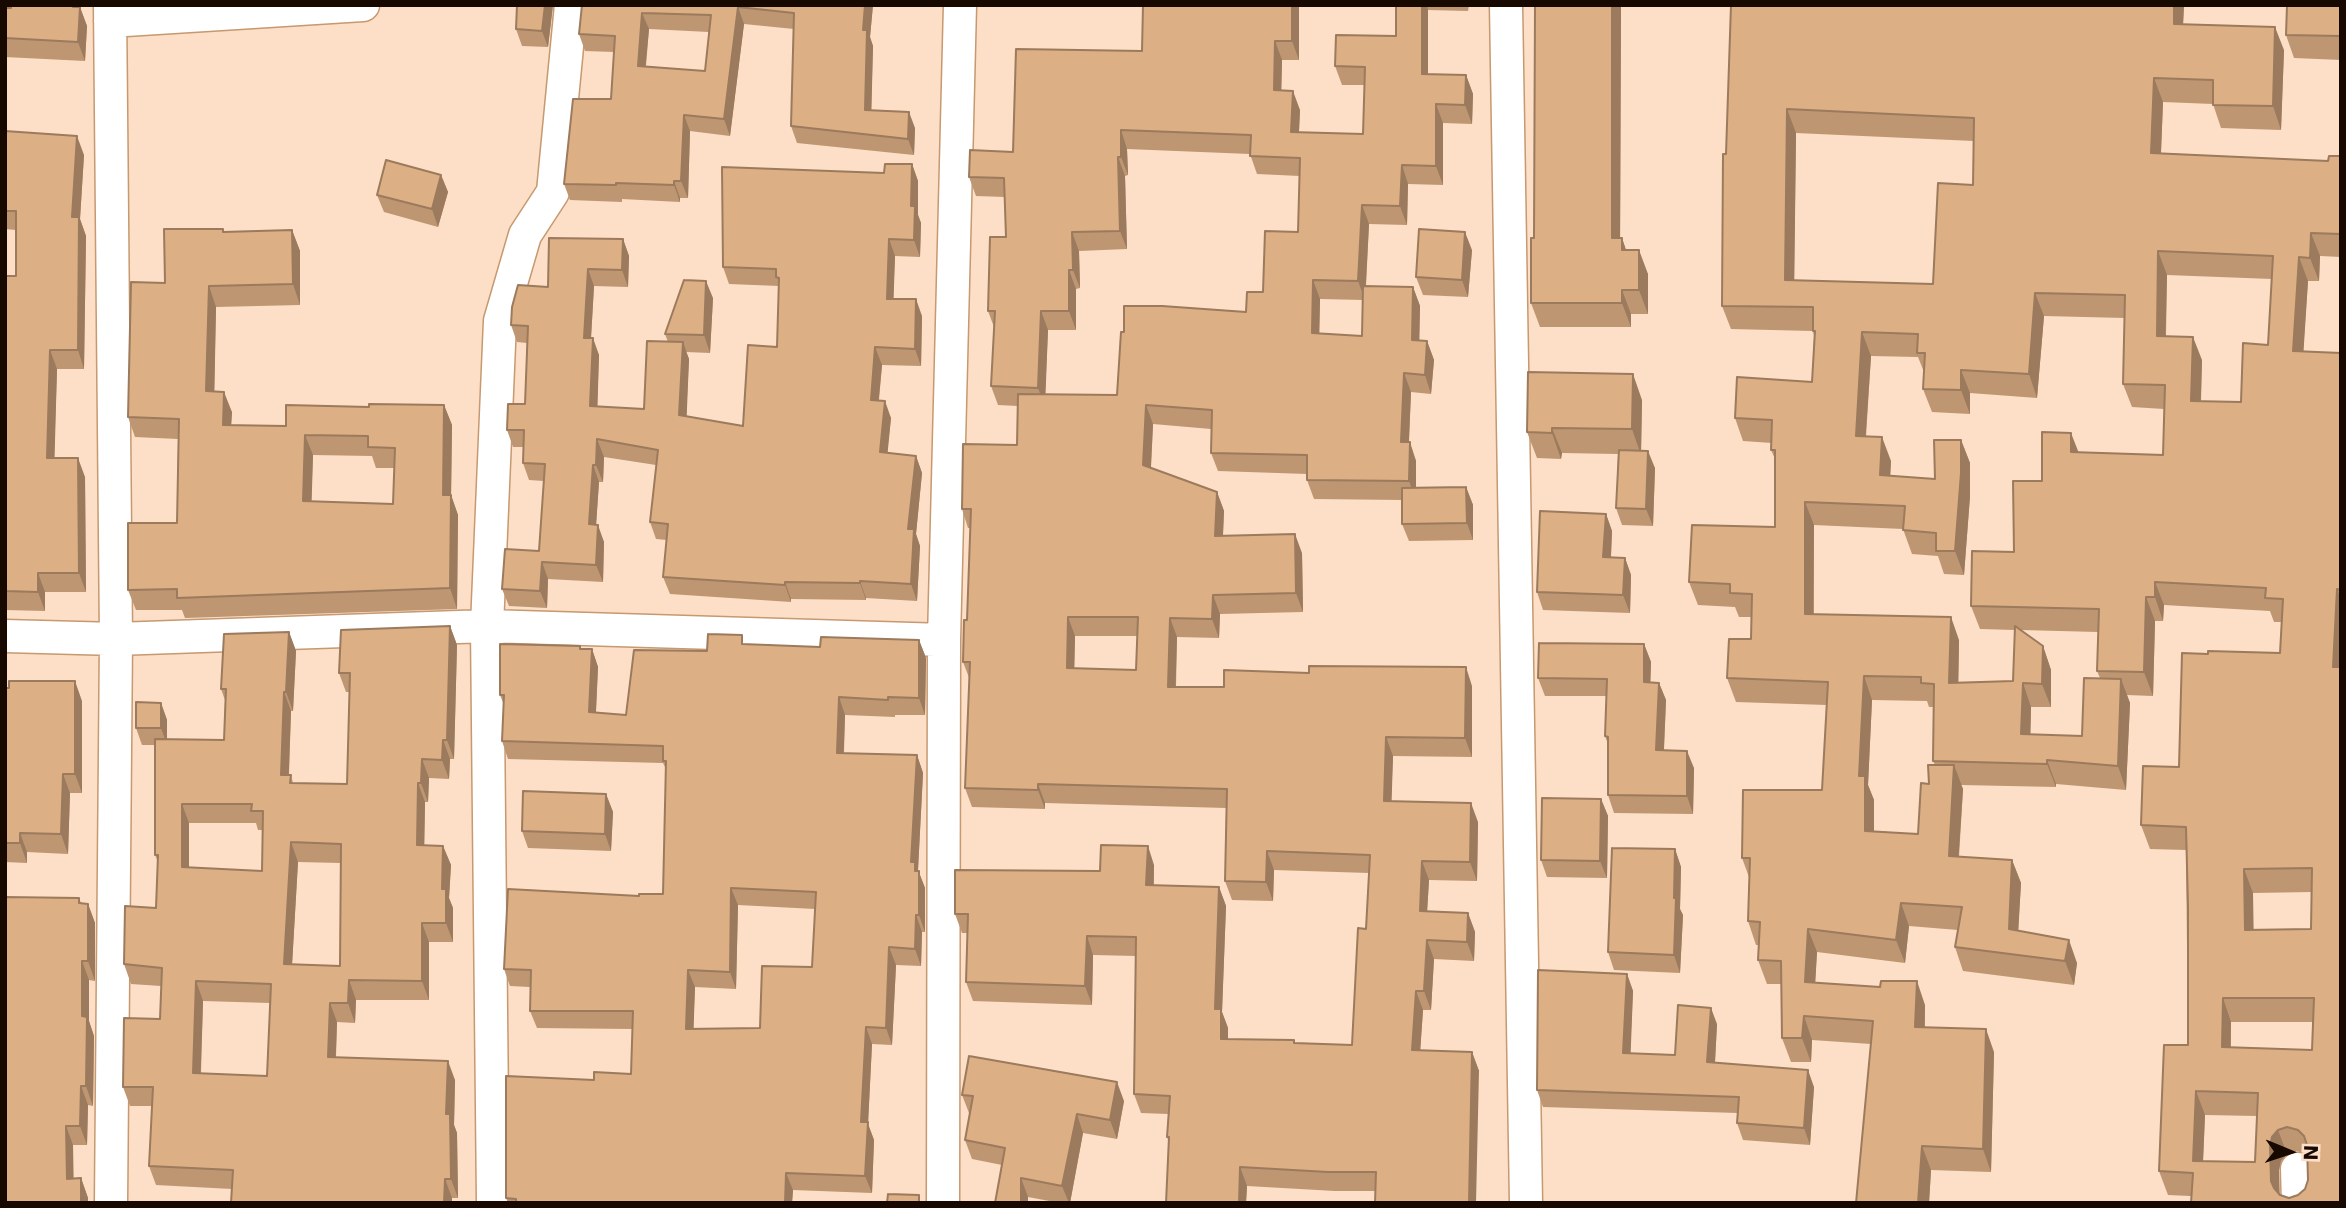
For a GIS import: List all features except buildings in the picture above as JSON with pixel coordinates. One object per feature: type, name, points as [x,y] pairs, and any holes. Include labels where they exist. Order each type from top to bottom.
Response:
[{"type":"street","points":[[111,1203],[116,639],[110,13],[363,5]]},
{"type":"street","points":[[493,1203],[487,625],[500,321],[525,235],[553,192],[571,5]]},
{"type":"street","points":[[943,1203],[944,640],[960,5]]},
{"type":"street","points":[[1506,5],[1526,1203]]},
{"type":"street","points":[[5,636],[116,639],[487,625],[944,640]]},
{"type":"street","points":[[2297,1169],[2298,1203]]}]
